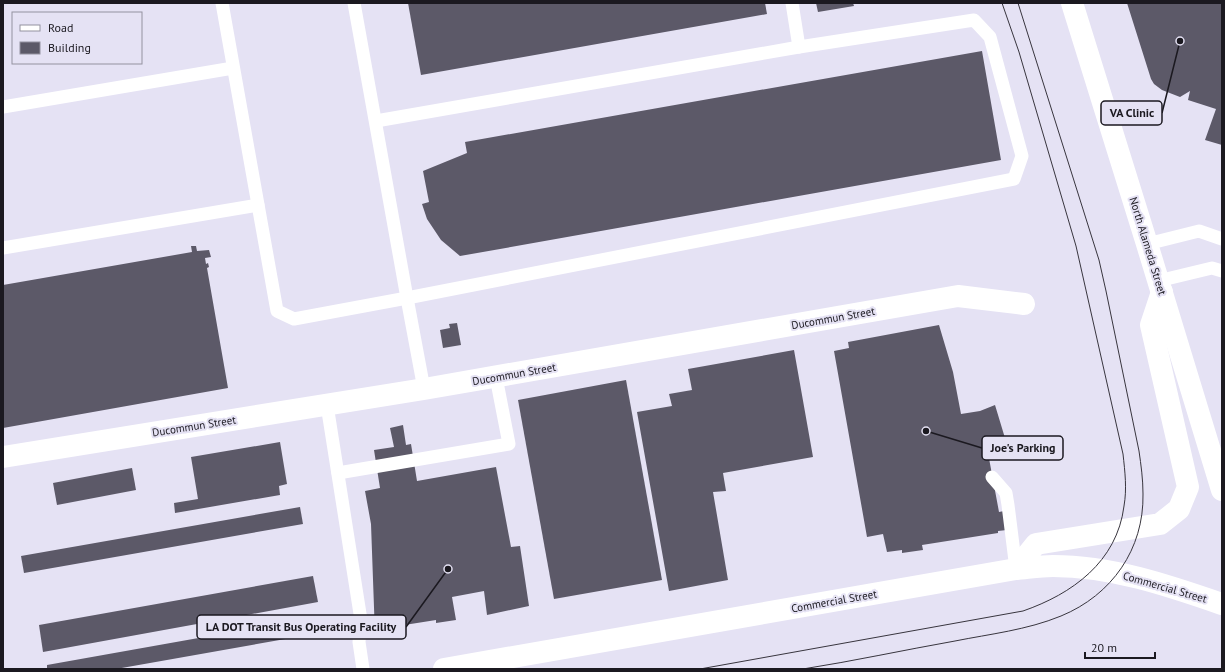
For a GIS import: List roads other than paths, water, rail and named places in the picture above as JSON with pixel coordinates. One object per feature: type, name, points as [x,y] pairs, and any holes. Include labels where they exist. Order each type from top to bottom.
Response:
[{"type":"main road","name":"North Alameda Street","points":[[1072,3],[1148,244],[1222,490]]},
{"type":"main road","points":[[1016,569],[1036,544],[1160,524],[1179,509],[1188,487],[1150,326],[1160,287]]},
{"type":"main road","name":"Ducommun Street","points":[[3,457],[496,377],[958,296],[1024,304]]},
{"type":"main road","name":"Commercial Street","points":[[444,669],[1016,569],[1052,566],[1079,567],[1128,574],[1222,604]]},
{"type":"lane","points":[[222,3],[277,311],[294,319],[1014,179],[1022,156],[990,37],[974,20],[799,47],[376,121]]},
{"type":"lane","points":[[354,3],[424,389]]},
{"type":"lane","points":[[792,3],[799,47]]},
{"type":"lane","points":[[3,107],[233,68]]},
{"type":"lane","points":[[3,248],[258,205]]},
{"type":"lane","points":[[1148,244],[1200,231],[1222,240]]},
{"type":"lane","points":[[1160,287],[1212,268],[1222,271]]},
{"type":"lane","points":[[338,474],[509,444],[496,377]]},
{"type":"lane","points":[[327,405],[361,620],[359,642],[363,669]]},
{"type":"lane","points":[[992,477],[1006,493],[1016,569]]},
{"type":"tram line","points":[[700,669],[1023,611],[1041,604],[1075,585],[1102,559],[1112,544],[1120,526],[1125,500],[1123,454],[1076,246],[1019,52],[1002,3]]},
{"type":"tram line","points":[[803,669],[1008,631],[1035,625],[1061,616],[1079,607],[1110,583],[1122,568],[1138,533],[1142,514],[1143,494],[1140,456],[1099,260],[1018,3]]},
{"type":"place","name":"VA Clinic","points":[[1180,41]]},
{"type":"place","name":"Joe's Parking","points":[[926,431]]},
{"type":"place","name":"LA DOT Transit Bus Operating Facility","points":[[448,569]]}]
